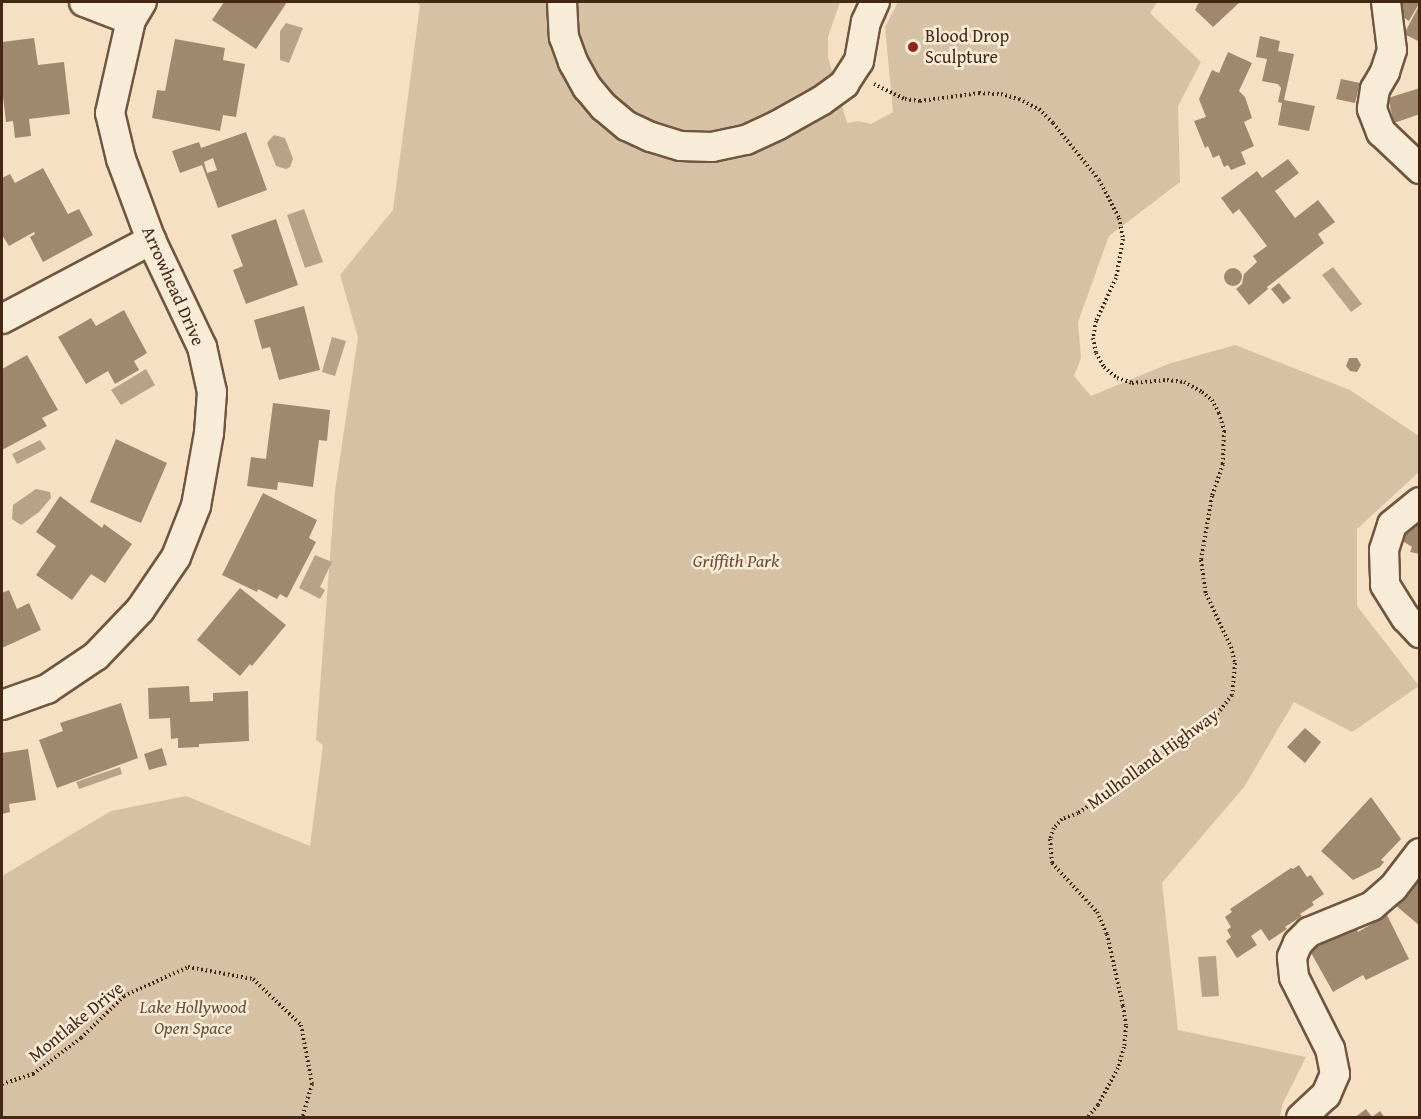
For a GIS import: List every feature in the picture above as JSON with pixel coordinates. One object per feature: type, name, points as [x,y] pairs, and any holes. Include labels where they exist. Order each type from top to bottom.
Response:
[{"type":"street","points":[[84,2],[137,11]]},
{"type":"street","points":[[562,2],[564,37],[573,62],[586,87],[604,107],[627,126],[651,137],[681,146],[711,147],[746,140],[821,101],[844,84],[853,72],[860,55],[866,22],[875,2]]},
{"type":"street","points":[[1386,2],[1392,50],[1385,72],[1375,89],[1372,109],[1381,132],[1419,169]]},
{"type":"street","name":"Arrowhead Drive","points":[[2,705],[47,689],[96,656],[140,610],[176,557],[196,506],[209,433],[212,392],[202,347],[151,240],[121,159],[110,113],[137,11]]},
{"type":"street","points":[[2,319],[151,240]]},
{"type":"street","points":[[1419,502],[1392,525],[1384,550],[1385,585],[1406,618],[1419,633]]},
{"type":"street","points":[[1301,1118],[1326,1095],[1335,1074],[1330,1049],[1294,977],[1292,957],[1295,950],[1309,932],[1372,906],[1393,888],[1419,852]]},
{"type":"path","name":"Mulholland Highway","points":[[853,72],[905,99],[928,101],[979,93],[1001,94],[1019,99],[1039,109],[1099,180],[1119,218],[1123,240],[1122,259],[1116,278],[1096,321],[1093,338],[1100,360],[1118,378],[1132,383],[1184,382],[1202,392],[1216,407],[1224,430],[1222,464],[1212,495],[1201,560],[1206,594],[1231,647],[1234,663],[1232,696],[1213,718],[1184,741],[1078,813],[1062,819],[1053,828],[1050,839],[1052,863],[1097,912],[1107,934],[1126,1026],[1125,1047],[1118,1068],[1098,1105],[1087,1118]]},
{"type":"path","name":"Montlake Drive","points":[[2,1084],[33,1074],[81,1038],[124,996],[188,967],[253,979],[301,1025],[312,1084],[302,1118]]},
{"type":"green space","name":"Griffith Park","points":[[415,2],[840,2],[828,37],[828,57],[847,123],[858,121],[871,124],[893,112],[885,27],[898,2],[1157,2],[1150,13],[1201,62],[1178,106],[1180,182],[1109,236],[1078,322],[1081,358],[1074,376],[1091,396],[1168,364],[1235,345],[1350,390],[1419,436],[1419,472],[1357,529],[1357,606],[1419,686],[1352,732],[1294,702],[1244,787],[1162,883],[1178,1030],[1306,1057],[1283,1103],[1280,1117],[2,1117],[2,876],[111,811],[186,796],[310,846],[323,745],[316,740],[335,491],[358,337],[340,275],[393,210],[420,5]]},
{"type":"shaded area","points":[[286,23],[303,28],[289,63],[280,60],[280,31]]},
{"type":"shaded area","points":[[274,135],[285,138],[293,159],[290,167],[286,169],[276,166],[267,143]]},
{"type":"shaded area","points":[[304,209],[323,262],[305,268],[287,215]]},
{"type":"shaded area","points":[[1333,267],[1362,304],[1351,312],[1322,275]]},
{"type":"shaded area","points":[[332,337],[346,341],[335,376],[322,372]]},
{"type":"shaded area","points":[[146,369],[155,385],[121,405],[111,390]]},
{"type":"shaded area","points":[[40,440],[46,449],[17,464],[12,454]]},
{"type":"shaded area","points":[[36,489],[50,492],[51,498],[39,512],[21,525],[12,519],[13,505]]},
{"type":"shaded area","points":[[315,555],[332,562],[320,587],[325,590],[320,599],[299,588]]},
{"type":"shaded area","points":[[120,767],[122,774],[79,789],[76,782]]},
{"type":"shaded area","points":[[1216,956],[1219,996],[1202,997],[1198,957]]},
{"type":"building","points":[[224,2],[287,2],[256,49],[212,20]]},
{"type":"building","points":[[1199,2],[1240,2],[1213,27],[1195,10]]},
{"type":"building","points":[[1399,2],[1420,2],[1409,21],[1403,17]]},
{"type":"building","points":[[1420,4],[1420,42],[1404,34]]},
{"type":"building","points":[[1260,36],[1280,41],[1278,51],[1294,54],[1284,100],[1315,106],[1309,131],[1278,125],[1282,103],[1278,102],[1281,88],[1278,84],[1262,81],[1267,59],[1256,57]]},
{"type":"building","points":[[34,38],[38,65],[64,62],[70,114],[29,119],[31,136],[15,138],[13,121],[6,122],[2,87],[2,42]]},
{"type":"building","points":[[175,39],[225,48],[223,60],[245,64],[236,117],[223,115],[220,131],[152,118],[157,90],[165,91]]},
{"type":"building","points":[[1228,52],[1252,63],[1239,91],[1245,97],[1252,118],[1244,122],[1254,146],[1241,152],[1246,164],[1231,170],[1228,165],[1224,167],[1219,155],[1213,158],[1208,146],[1205,148],[1194,121],[1206,117],[1199,99],[1212,70],[1219,73]]},
{"type":"building","points":[[1341,79],[1360,83],[1355,103],[1336,99]]},
{"type":"building","points":[[1420,88],[1420,114],[1394,123],[1388,98]]},
{"type":"building","points":[[246,132],[267,190],[218,208],[202,165],[180,173],[172,151],[199,142],[201,148]],"holes":[[[213,158],[217,170],[207,173],[204,162]]]},
{"type":"building","points":[[1288,159],[1299,173],[1275,191],[1295,218],[1318,200],[1335,222],[1318,234],[1324,243],[1267,287],[1268,289],[1249,305],[1236,289],[1242,284],[1244,274],[1257,262],[1253,256],[1267,246],[1239,209],[1233,214],[1221,198],[1257,171],[1262,178]]},
{"type":"building","points":[[43,168],[68,214],[79,209],[93,235],[43,262],[30,237],[35,234],[34,232],[9,246],[2,235],[2,178],[10,174],[15,183]]},
{"type":"building","points":[[276,219],[298,285],[246,304],[233,270],[243,266],[231,235]]},
{"type":"building","points":[[1229,268],[1237,268],[1242,273],[1240,284],[1229,286],[1224,281],[1224,273]]},
{"type":"building","points":[[1279,283],[1291,298],[1283,304],[1271,289]]},
{"type":"building","points":[[304,306],[320,370],[279,380],[270,347],[262,349],[254,320]]},
{"type":"building","points":[[124,310],[147,353],[134,361],[139,370],[115,384],[108,371],[86,384],[58,337],[91,318],[96,326]]},
{"type":"building","points":[[27,355],[58,410],[42,418],[47,426],[2,450],[2,369]]},
{"type":"building","points":[[1349,358],[1357,358],[1361,365],[1357,372],[1350,371],[1346,366]]},
{"type":"building","points":[[273,403],[330,410],[327,441],[319,440],[313,487],[278,482],[277,490],[247,486],[251,457],[266,459]]},
{"type":"building","points":[[116,439],[167,463],[141,523],[90,502]]},
{"type":"building","points":[[263,493],[317,520],[309,538],[316,542],[287,598],[280,594],[277,599],[258,589],[257,592],[222,575]]},
{"type":"building","points":[[60,496],[102,528],[104,524],[132,544],[105,583],[91,574],[72,600],[36,575],[56,546],[36,532]]},
{"type":"building","points":[[1420,510],[1420,554],[1410,552],[1412,547],[1398,538]]},
{"type":"building","points":[[240,588],[286,625],[252,666],[250,664],[240,676],[197,640]]},
{"type":"building","points":[[9,590],[17,609],[29,603],[41,630],[2,648],[2,593]]},
{"type":"building","points":[[189,686],[190,702],[213,701],[213,693],[248,691],[249,741],[199,744],[199,747],[178,748],[178,738],[171,739],[170,718],[149,719],[148,688]]},
{"type":"building","points":[[121,703],[138,758],[57,788],[39,740],[63,731],[60,723]]},
{"type":"building","points":[[1305,728],[1321,742],[1305,763],[1287,747]]},
{"type":"building","points":[[162,748],[167,765],[149,770],[144,754]]},
{"type":"building","points":[[28,749],[36,800],[9,804],[10,812],[2,814],[2,753]]},
{"type":"building","points":[[1371,797],[1401,839],[1381,860],[1384,862],[1380,867],[1353,880],[1321,851]]},
{"type":"building","points":[[1299,865],[1307,877],[1311,875],[1324,894],[1312,902],[1314,905],[1300,914],[1302,916],[1285,927],[1287,929],[1269,941],[1261,929],[1251,936],[1257,945],[1237,958],[1226,941],[1231,937],[1227,930],[1231,927],[1225,917],[1232,912],[1230,909]]},
{"type":"building","points":[[1420,878],[1420,926],[1394,904]]},
{"type":"building","points":[[1387,915],[1409,959],[1366,980],[1363,975],[1333,992],[1310,951],[1343,932],[1344,934],[1356,927],[1358,932]]},
{"type":"building","points":[[1366,1109],[1372,1117],[1380,1111],[1385,1118],[1354,1118]]},
{"type":"place","name":"Blood Drop Sculpture","points":[[913,47]]},
{"type":"park label","name":"Lake Hollywood Open Space","points":[[193,1018]]}]
